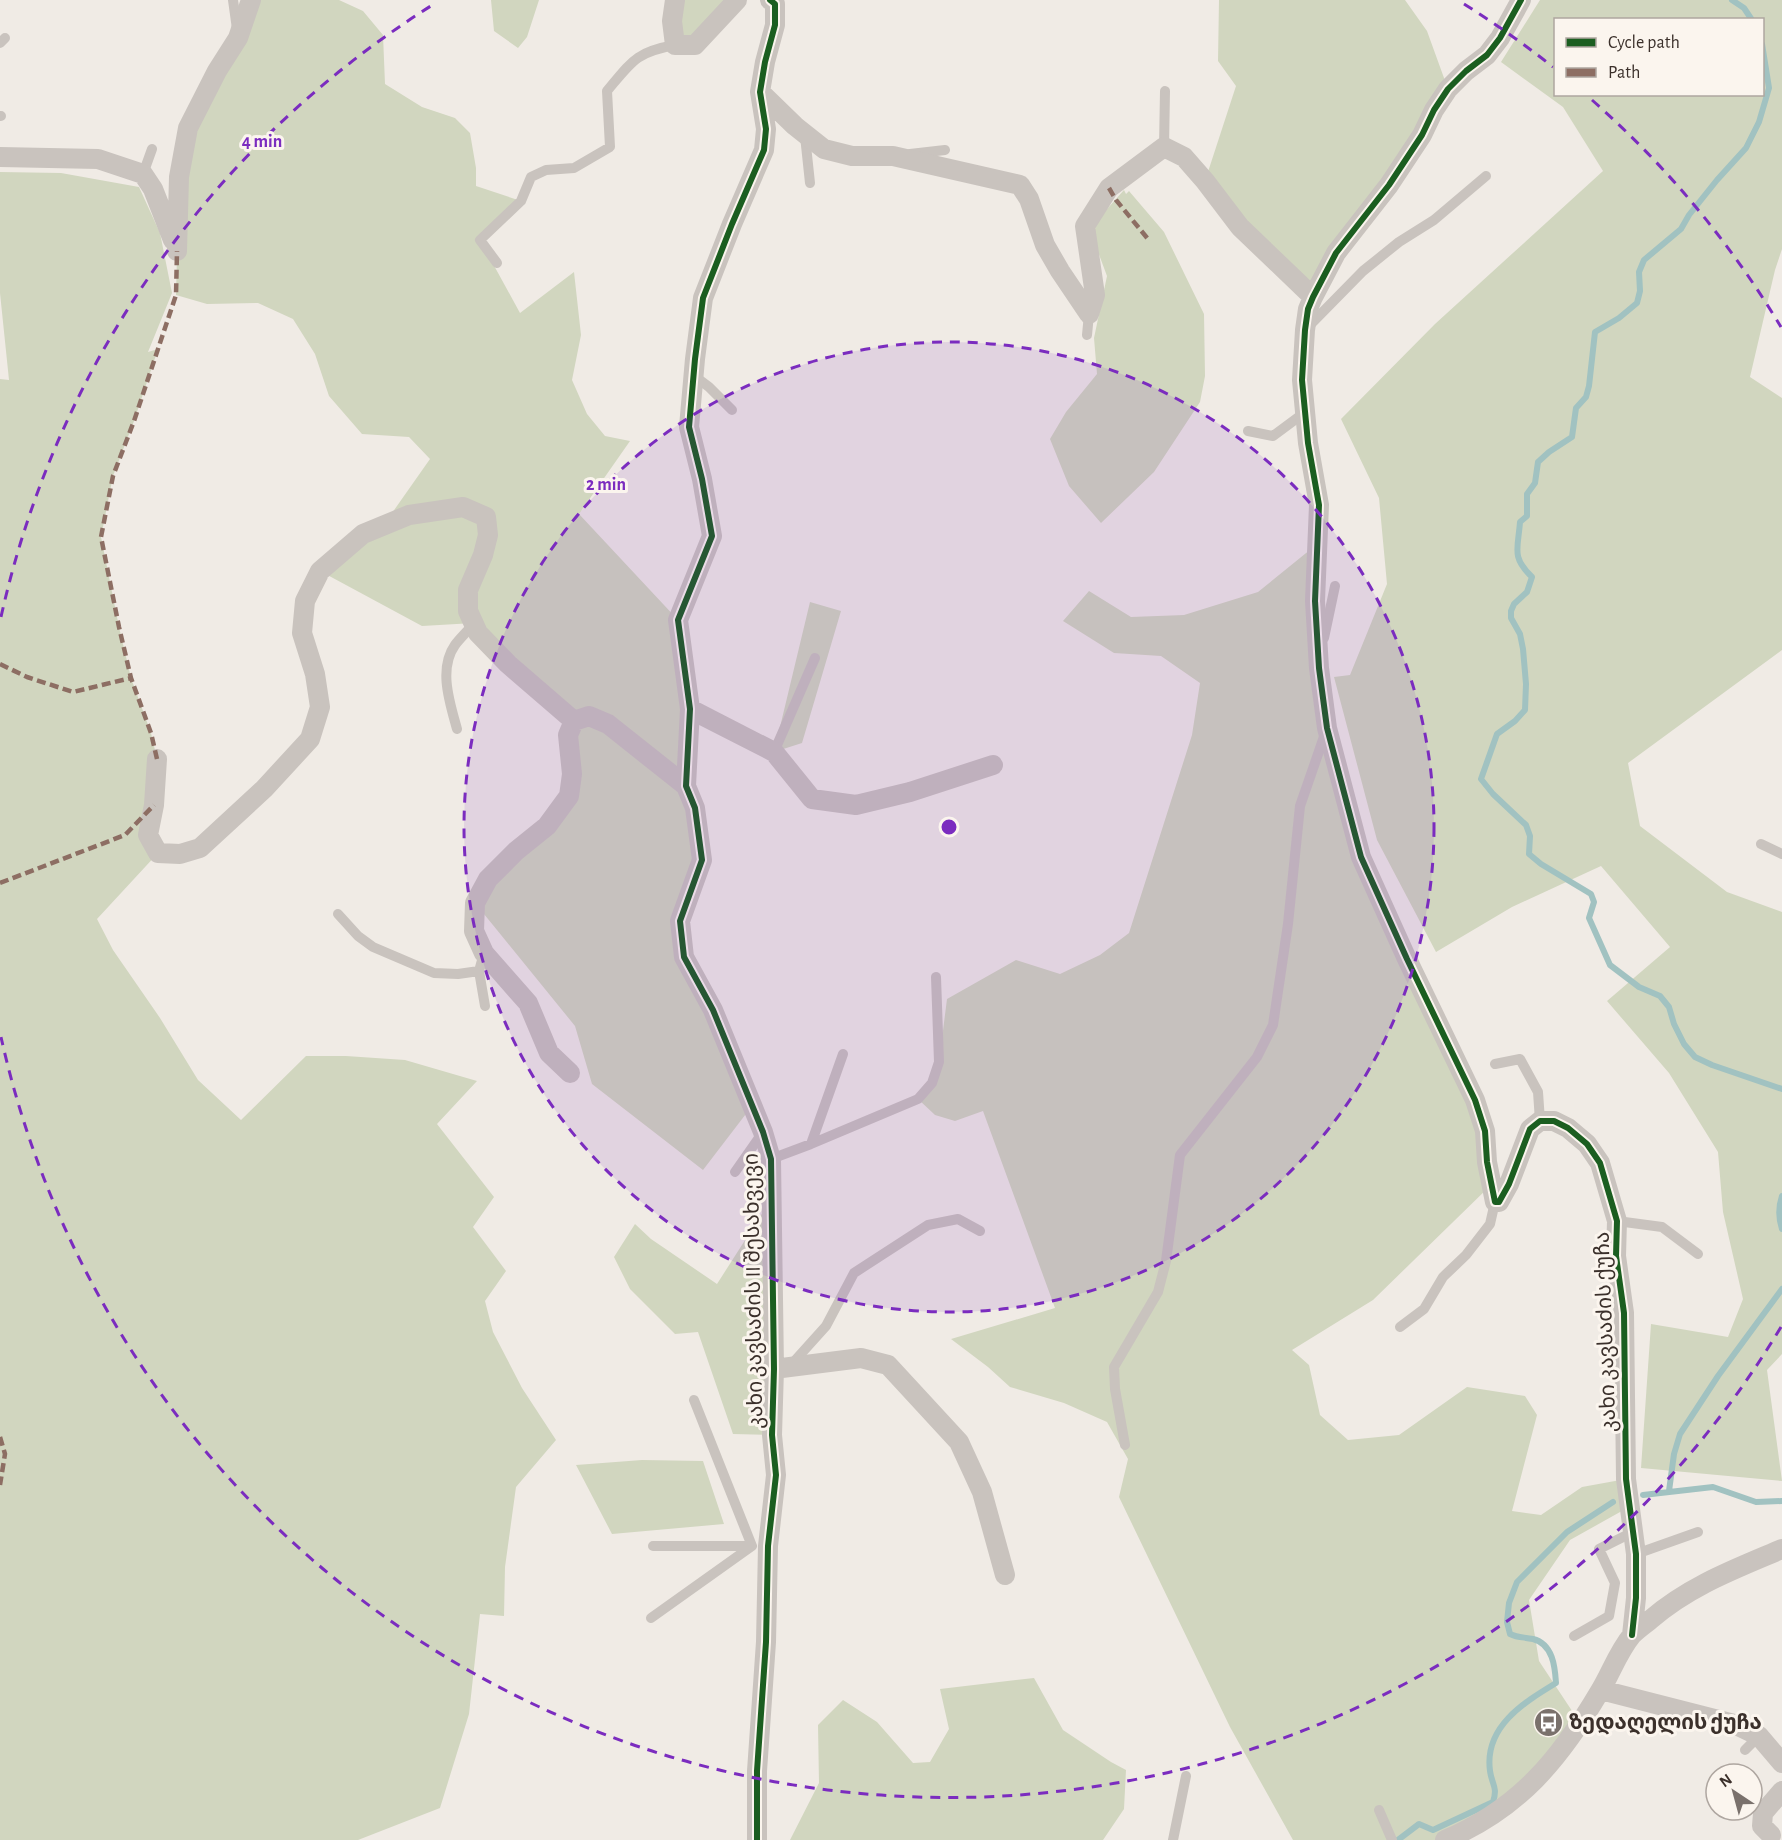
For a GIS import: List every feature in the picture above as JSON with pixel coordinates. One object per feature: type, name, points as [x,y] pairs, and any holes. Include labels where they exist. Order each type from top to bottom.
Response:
[{"type":"street","points":[[0,157],[98,159],[144,174],[153,189],[177,251],[179,177],[188,128],[217,71],[238,38],[251,0]]},
{"type":"street","points":[[675,0],[672,21],[675,45],[695,45],[737,0]]},
{"type":"street","name":"კახი კავსაძის II შესახვევი","points":[[756,1840],[757,1771],[766,1642],[760,1546],[776,1475],[771,1435],[781,1368],[771,1159],[763,1132],[713,1011],[684,957],[680,921],[702,860],[695,808],[686,786],[690,709],[678,620],[712,536],[702,479],[689,427],[703,298],[764,150],[766,129],[760,92],[775,25],[775,4],[770,0]]},
{"type":"street","points":[[1521,0],[1487,56],[1466,71],[1443,96],[1422,135],[1389,185],[1336,253],[1312,297],[1305,330],[1302,380],[1304,413],[1319,505],[1315,601],[1319,668],[1327,728],[1361,857],[1407,959],[1476,1100],[1485,1131],[1487,1162],[1495,1202],[1499,1203],[1509,1184],[1530,1129],[1540,1121]]},
{"type":"street","points":[[760,92],[804,134],[824,149],[852,156],[893,156],[1020,184],[1032,207],[1045,245],[1060,272],[1089,314]]},
{"type":"street","points":[[1089,314],[1095,295],[1085,226],[1109,188],[1164,147],[1184,157],[1240,227],[1312,297]]},
{"type":"street","points":[[157,759],[154,805],[148,836],[158,853],[180,854],[200,848],[264,789],[310,739],[320,707],[315,674],[302,633],[305,601],[320,571],[363,534],[385,523],[409,515],[463,507],[486,517],[488,535],[483,555],[468,590],[468,610],[478,633],[508,664],[574,720]]},
{"type":"street","points":[[690,709],[774,752],[812,799],[856,805],[910,792],[993,765]]},
{"type":"street","points":[[574,720],[589,716],[608,724],[686,786]]},
{"type":"street","points":[[570,1073],[549,1053],[528,1003],[501,974],[482,962],[474,931],[475,903],[488,879],[516,851],[547,826],[569,796],[572,774],[568,735],[574,720]]},
{"type":"street","name":"კახი კავსაძის ქუჩა","points":[[1540,1121],[1554,1121],[1568,1128],[1587,1144],[1600,1163],[1617,1221],[1616,1256],[1624,1312],[1626,1479],[1635,1554],[1636,1598],[1632,1635]]},
{"type":"street","points":[[781,1368],[861,1358],[888,1365],[959,1442],[982,1492],[1005,1575]]},
{"type":"street","name":"კახი კავსაძის ქუჩა","points":[[1445,1840],[1472,1828],[1506,1806],[1533,1783],[1562,1747],[1601,1690],[1613,1665],[1632,1635],[1668,1604],[1709,1580],[1782,1550]]},
{"type":"street","points":[[1601,1690],[1734,1724],[1759,1736],[1782,1762]]},
{"type":"street","points":[[1767,1833],[1763,1813],[1782,1791]]},
{"type":"lane","points":[[233,0],[238,38]]},
{"type":"lane","points":[[497,263],[480,240],[521,201],[531,177],[546,170],[574,168],[610,147],[607,91],[630,62],[650,50],[675,45]]},
{"type":"lane","points":[[1164,147],[1166,91]]},
{"type":"lane","points":[[804,134],[810,183]]},
{"type":"lane","points":[[144,174],[152,150]]},
{"type":"lane","points":[[893,156],[945,150]]},
{"type":"lane","points":[[1305,330],[1364,271],[1399,242],[1434,220],[1486,176]]},
{"type":"lane","points":[[1087,335],[1089,314]]},
{"type":"lane","points":[[693,375],[732,410]]},
{"type":"lane","points":[[1248,431],[1273,436],[1304,413]]},
{"type":"lane","points":[[1319,668],[1335,586]]},
{"type":"lane","points":[[457,729],[449,703],[446,673],[453,647],[474,623]]},
{"type":"lane","points":[[774,752],[815,658]]},
{"type":"lane","points":[[1125,1445],[1115,1389],[1114,1367],[1158,1292],[1166,1261],[1180,1155],[1257,1057],[1273,1025],[1288,924],[1300,806],[1327,728]]},
{"type":"lane","points":[[1761,844],[1782,854]]},
{"type":"lane","points":[[338,914],[358,936],[373,947],[434,973],[458,974],[482,962],[484,1006]]},
{"type":"lane","points":[[771,1159],[918,1099],[932,1083],[939,1062],[936,977]]},
{"type":"lane","points":[[811,1144],[843,1054]]},
{"type":"lane","points":[[1495,1064],[1520,1059],[1539,1092],[1540,1121]]},
{"type":"lane","points":[[735,1172],[763,1132]]},
{"type":"lane","points":[[1400,1327],[1424,1309],[1443,1276],[1466,1255],[1490,1224],[1495,1202]]},
{"type":"lane","points":[[781,1368],[826,1326],[854,1273],[861,1268],[928,1226],[958,1219],[980,1231]]},
{"type":"lane","points":[[1617,1221],[1662,1227],[1698,1254]]},
{"type":"lane","points":[[694,1400],[760,1546]]},
{"type":"lane","points":[[1574,1636],[1609,1616],[1615,1582],[1599,1549],[1633,1532]]},
{"type":"lane","points":[[1635,1554],[1698,1533]]},
{"type":"lane","points":[[653,1546],[760,1546]]},
{"type":"lane","points":[[651,1618],[760,1546]]},
{"type":"lane","points":[[1745,1750],[1759,1736]]},
{"type":"lane","points":[[1173,1840],[1186,1776]]},
{"type":"lane","points":[[1379,1810],[1392,1840]]},
{"type":"green space","points":[[251,0],[339,0],[363,11],[383,35],[385,84],[422,107],[455,118],[470,133],[476,168],[476,186],[521,201],[480,240],[520,313],[574,272],[581,335],[572,380],[587,414],[605,436],[630,441],[579,514],[678,620],[686,786],[702,860],[680,921],[752,1106],[703,1170],[592,1084],[575,1026],[475,903],[569,796],[574,720],[474,623],[422,626],[320,571],[385,523],[430,459],[409,437],[362,434],[329,396],[315,354],[293,319],[258,303],[207,304],[176,295],[179,177],[217,71]]},
{"type":"green space","points":[[491,0],[539,0],[527,37],[518,48],[494,31]]},
{"type":"green space","points":[[675,0],[737,0],[718,20],[675,45]]},
{"type":"green space","points":[[1219,0],[1405,0],[1427,31],[1448,89],[1313,297],[1205,181],[1236,86],[1218,61]]},
{"type":"green space","points":[[1540,0],[1782,0],[1782,249],[1750,377],[1782,398],[1782,650],[1628,763],[1640,826],[1727,892],[1782,912],[1782,1354],[1767,1370],[1782,1481],[1641,1468],[1651,1324],[1728,1337],[1743,1299],[1723,1212],[1718,1152],[1669,1073],[1607,1001],[1670,947],[1601,866],[1512,907],[1436,952],[1377,840],[1334,677],[1350,675],[1387,584],[1379,498],[1341,419],[1435,324],[1603,171],[1563,107],[1501,62]]},
{"type":"green space","points":[[0,172],[61,173],[139,187],[160,233],[172,293],[148,352],[158,349],[113,476],[101,537],[131,678],[151,733],[157,759],[158,853],[97,919],[113,950],[160,1018],[198,1080],[241,1120],[306,1056],[405,1060],[477,1081],[437,1124],[494,1197],[473,1227],[506,1271],[485,1301],[493,1332],[522,1388],[556,1440],[516,1487],[505,1567],[504,1616],[480,1614],[469,1714],[440,1808],[358,1840],[0,1840],[0,379],[9,380],[0,293]]},
{"type":"green space","points":[[1124,190],[1126,194],[1129,191],[1164,232],[1204,314],[1205,376],[1200,402],[1154,472],[1101,523],[1069,486],[1050,439],[1066,412],[1097,374],[1094,338],[1107,276],[1091,233],[1091,227]]},
{"type":"green space","points":[[1316,545],[1317,637],[1361,857],[1454,1052],[1491,1185],[1373,1300],[1292,1350],[1309,1365],[1320,1415],[1348,1440],[1399,1435],[1467,1387],[1525,1396],[1537,1415],[1512,1511],[1541,1515],[1582,1487],[1626,1479],[1629,1507],[1570,1540],[1529,1600],[1539,1661],[1580,1723],[1556,1756],[1445,1840],[1293,1840],[1230,1727],[1119,1497],[1128,1459],[1107,1422],[1064,1403],[1010,1387],[951,1339],[1055,1308],[983,1111],[955,1121],[935,1115],[918,1099],[939,1062],[947,999],[1016,960],[1060,974],[1100,955],[1129,933],[1192,735],[1200,683],[1161,656],[1114,653],[1063,621],[1089,591],[1131,617],[1184,615],[1258,592]]},
{"type":"green space","points":[[810,602],[841,611],[802,743],[774,752]]},
{"type":"green space","points":[[772,1198],[772,1435],[733,1434],[698,1332],[675,1334],[630,1289],[614,1257],[635,1224],[651,1239],[717,1284]]},
{"type":"green space","points":[[642,1460],[703,1461],[724,1524],[612,1534],[576,1465]]},
{"type":"green space","points":[[1034,1678],[1063,1730],[1126,1770],[1124,1809],[1103,1840],[790,1840],[819,1783],[818,1725],[843,1700],[877,1722],[913,1763],[930,1762],[949,1729],[940,1689]]},
{"type":"waterway","points":[[1732,0],[1744,8],[1751,18]]},
{"type":"waterway","points":[[1764,57],[1769,88],[1759,122],[1746,148],[1717,180],[1689,215],[1681,229],[1644,260],[1639,272],[1640,291],[1637,303],[1619,318],[1595,332],[1589,386],[1586,397],[1576,408],[1572,437],[1538,462],[1535,483],[1527,494],[1527,516],[1520,522],[1517,546],[1518,558],[1532,577],[1527,592],[1514,604],[1511,611],[1511,618],[1520,634],[1523,649],[1526,684],[1525,710],[1515,721],[1497,734],[1481,779],[1493,794],[1526,825],[1530,836],[1529,854],[1541,864],[1591,894],[1594,902],[1589,918],[1610,965],[1639,987],[1660,996],[1669,1007],[1684,1044],[1695,1057],[1782,1089]]},
{"type":"waterway","points":[[1782,1196],[1779,1212],[1782,1229]]},
{"type":"waterway","points":[[1669,1491],[1674,1454],[1680,1434],[1718,1376],[1782,1289]]},
{"type":"waterway","points":[[1643,1495],[1713,1487],[1756,1502],[1782,1501]]},
{"type":"waterway","points":[[1398,1840],[1419,1824],[1433,1830],[1493,1802],[1495,1789],[1490,1771],[1493,1742],[1508,1718],[1531,1699],[1556,1683],[1552,1657],[1545,1646],[1533,1639],[1510,1634],[1507,1622],[1509,1603],[1517,1582],[1567,1532],[1613,1502]]},
{"type":"marked path","points":[[1109,188],[1148,239]]},
{"type":"marked path","points":[[157,759],[151,733],[131,678],[101,537],[113,476],[176,295],[177,251]]},
{"type":"marked path","points":[[0,664],[27,677],[73,692],[131,678]]},
{"type":"marked path","points":[[0,883],[125,835],[154,805]]},
{"type":"marked path","points":[[0,1437],[5,1454],[0,1485]]},
{"type":"cycle path","points":[[757,1840],[757,1771],[766,1642],[768,1546],[776,1475],[772,1435],[774,1369],[771,1159],[763,1132],[713,1010],[684,957],[680,921],[702,860],[695,808],[686,786],[690,709],[678,620],[712,536],[702,479],[689,427],[703,298],[764,150],[766,129],[760,92],[775,25],[775,4],[770,0]]},
{"type":"cycle path","points":[[1521,0],[1500,38],[1487,55],[1448,89],[1434,110],[1422,135],[1389,185],[1336,253],[1308,309],[1302,380],[1308,443],[1319,505],[1315,601],[1319,668],[1327,728],[1361,857],[1475,1100],[1485,1131],[1487,1162],[1495,1202],[1499,1202],[1509,1184],[1530,1129],[1540,1121],[1554,1121],[1568,1128],[1587,1144],[1600,1163],[1617,1221],[1616,1256],[1624,1313],[1626,1479],[1636,1554],[1636,1598],[1632,1635]]},
{"type":"place","name":"ზედაღელის ქუჩა","points":[[1548,1722]]}]
